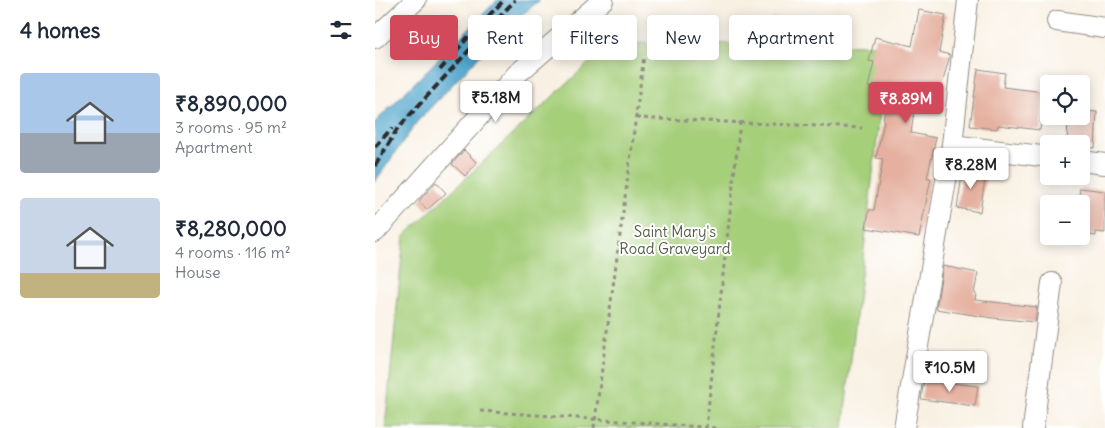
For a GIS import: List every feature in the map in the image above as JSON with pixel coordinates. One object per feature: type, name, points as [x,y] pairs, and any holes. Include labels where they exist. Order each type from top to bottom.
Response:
[{"type":"street","points":[[375,38],[416,0]]},
{"type":"street","points":[[375,232],[517,74],[603,0]]},
{"type":"street","points":[[904,428],[952,146],[968,0]]},
{"type":"street","points":[[1057,22],[1105,28]]},
{"type":"street","points":[[952,146],[1040,156]]},
{"type":"street","points":[[1090,162],[1105,164]]},
{"type":"street","points":[[1033,428],[1052,283]]},
{"type":"path","points":[[593,428],[644,56]]},
{"type":"path","points":[[636,118],[862,128]]},
{"type":"path","points":[[706,428],[740,122]]},
{"type":"path","points":[[480,411],[717,428]]},
{"type":"green space","name":"Saint Mary's Road Graveyard","points":[[637,43],[647,43],[647,60],[719,60],[719,44],[729,44],[729,60],[852,60],[852,45],[888,45],[843,428],[385,428],[404,236],[592,60],[637,60]]},
{"type":"water","points":[[497,0],[540,0],[522,15],[482,15]]},
{"type":"water","points":[[468,29],[468,60],[476,60],[417,122],[375,182],[375,122],[437,60],[458,60],[458,39]]},
{"type":"building","points":[[919,10],[946,15],[939,52],[950,55],[937,103],[916,98],[911,133],[936,138],[927,178],[931,178],[919,237],[866,228],[869,210],[874,210],[883,159],[876,158],[884,121],[887,92],[868,87],[874,62],[869,61],[875,37],[912,46]]},
{"type":"building","points":[[978,69],[1005,73],[1003,87],[1040,92],[1040,130],[998,125],[997,129],[970,126]]},
{"type":"building","points":[[1090,112],[1097,112],[1095,148],[1090,148],[1090,135],[1067,135],[1068,125],[1090,125]]},
{"type":"building","points":[[464,150],[477,163],[465,176],[452,164]]},
{"type":"building","points":[[963,169],[986,173],[980,212],[957,208]]},
{"type":"building","points":[[436,182],[446,193],[427,210],[419,201]]},
{"type":"building","points":[[1080,188],[1105,191],[1105,233],[1096,232],[1096,236],[1090,235],[1090,195],[1079,195]]},
{"type":"building","points":[[943,266],[978,273],[974,293],[976,293],[975,300],[1037,307],[1035,322],[993,318],[936,309]]},
{"type":"building","points":[[924,380],[978,386],[975,406],[921,399]]},
{"type":"railway","points":[[440,70],[469,36],[504,0]]},
{"type":"railway","points":[[375,166],[398,128],[515,0]]},
{"type":"railway","points":[[375,147],[392,128]]}]
